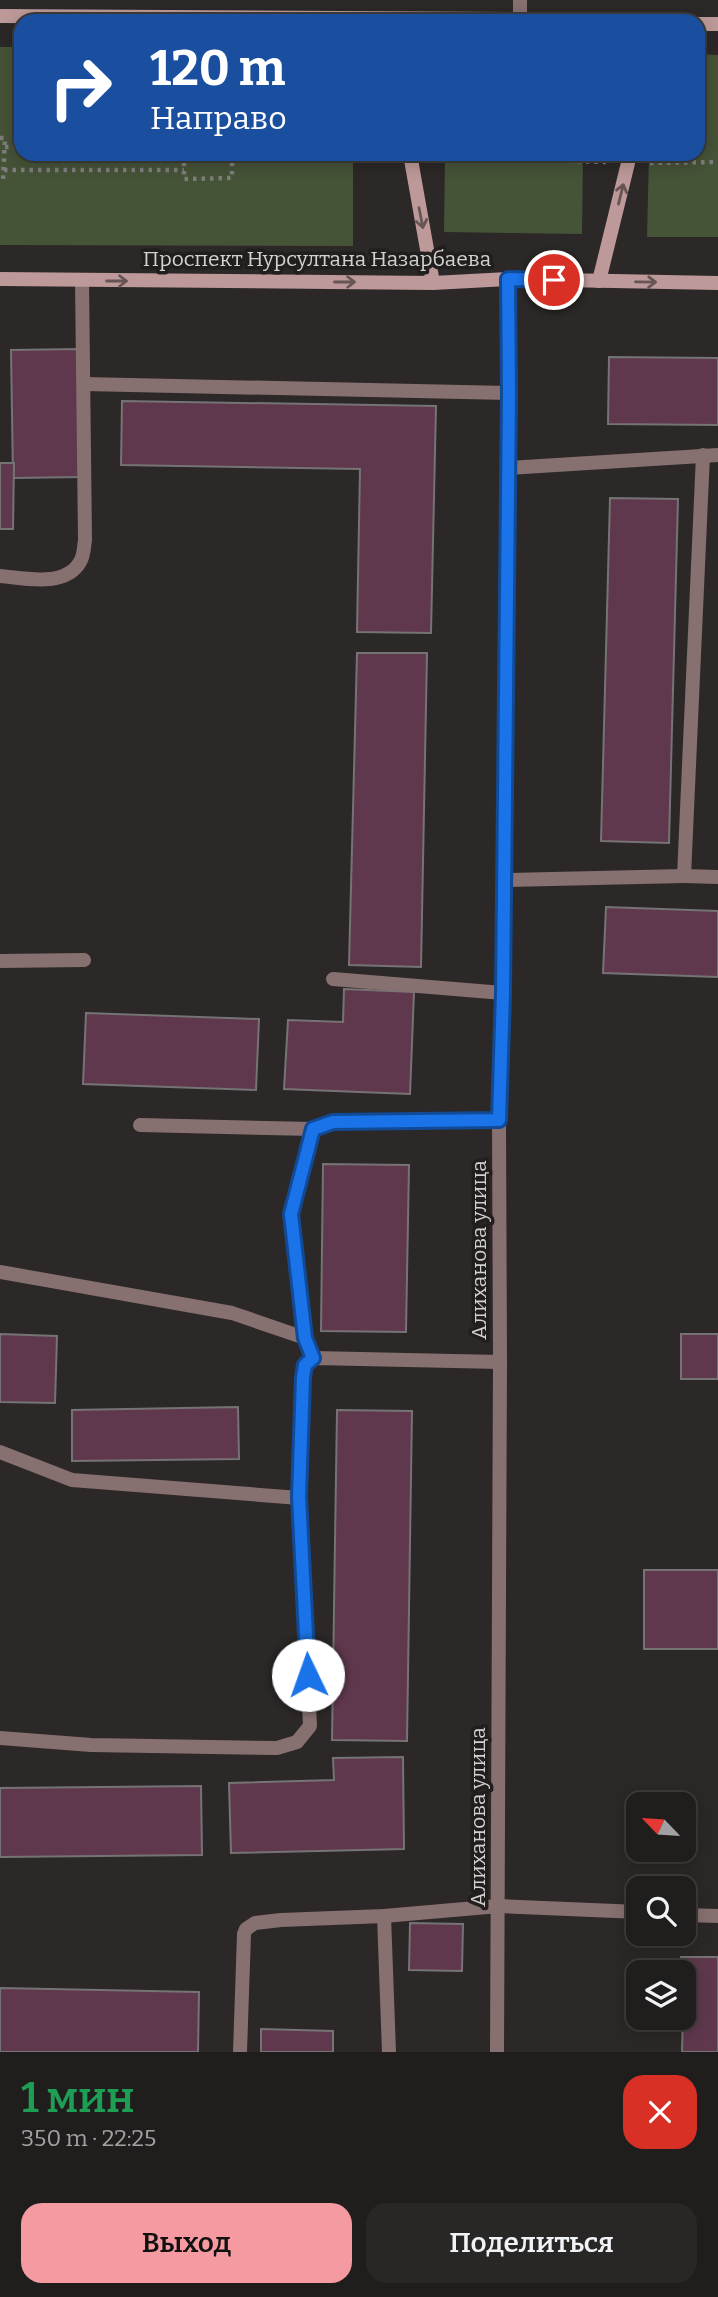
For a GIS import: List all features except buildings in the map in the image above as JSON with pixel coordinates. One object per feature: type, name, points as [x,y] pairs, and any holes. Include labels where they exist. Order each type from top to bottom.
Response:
[{"type":"main road","points":[[411,161],[433,283]]},
{"type":"main road","points":[[599,281],[627,161]]},
{"type":"main road","name":"Проспект Нурсултана Назарбаева","points":[[0,279],[433,283],[508,279],[718,283]]},
{"type":"street","name":"Алиханова улица","points":[[497,2052],[499,1120],[503,993],[508,279]]},
{"type":"street","points":[[0,576],[50,579],[67,575],[80,562],[86,540],[82,280]]},
{"type":"street","points":[[84,384],[509,393]]},
{"type":"street","points":[[507,468],[711,455],[684,876]]},
{"type":"street","points":[[504,880],[718,877]]},
{"type":"street","points":[[0,961],[84,960]]},
{"type":"street","points":[[333,979],[503,993]]},
{"type":"street","points":[[140,1125],[313,1129],[333,1122],[499,1120]]},
{"type":"street","points":[[313,1129],[291,1214],[305,1338],[313,1358]]},
{"type":"street","points":[[0,1272],[232,1313],[305,1338]]},
{"type":"street","points":[[0,1738],[91,1745],[250,1748],[277,1748],[297,1742],[310,1726],[299,1497],[305,1365],[313,1358],[500,1362]]},
{"type":"street","points":[[0,1451],[72,1480],[299,1497]]},
{"type":"street","points":[[240,2052],[244,1940],[246,1929],[255,1923],[499,1906],[626,1911]]},
{"type":"street","points":[[696,1915],[718,1916]]},
{"type":"street","points":[[384,1916],[388,2052]]},
{"type":"path","points":[[0,138],[5,138],[3,180],[0,180]]},
{"type":"path","points":[[5,147],[14,147]]},
{"type":"path","points":[[184,161],[184,179],[232,178],[232,161]]},
{"type":"path","points":[[696,161],[718,162]]},
{"type":"path","points":[[4,170],[184,170]]},
{"type":"green space","points":[[0,47],[14,47],[14,161],[353,161],[353,246],[0,245]]},
{"type":"green space","points":[[705,54],[718,55],[718,237],[647,237],[649,161],[705,161]]},
{"type":"green space","points":[[445,161],[583,161],[582,234],[444,232]]},
{"type":"route","points":[[308,1675],[299,1497],[303,1377],[305,1365],[313,1358],[305,1338],[291,1214],[313,1129],[333,1122],[499,1120],[503,993],[508,279],[554,280]]}]
